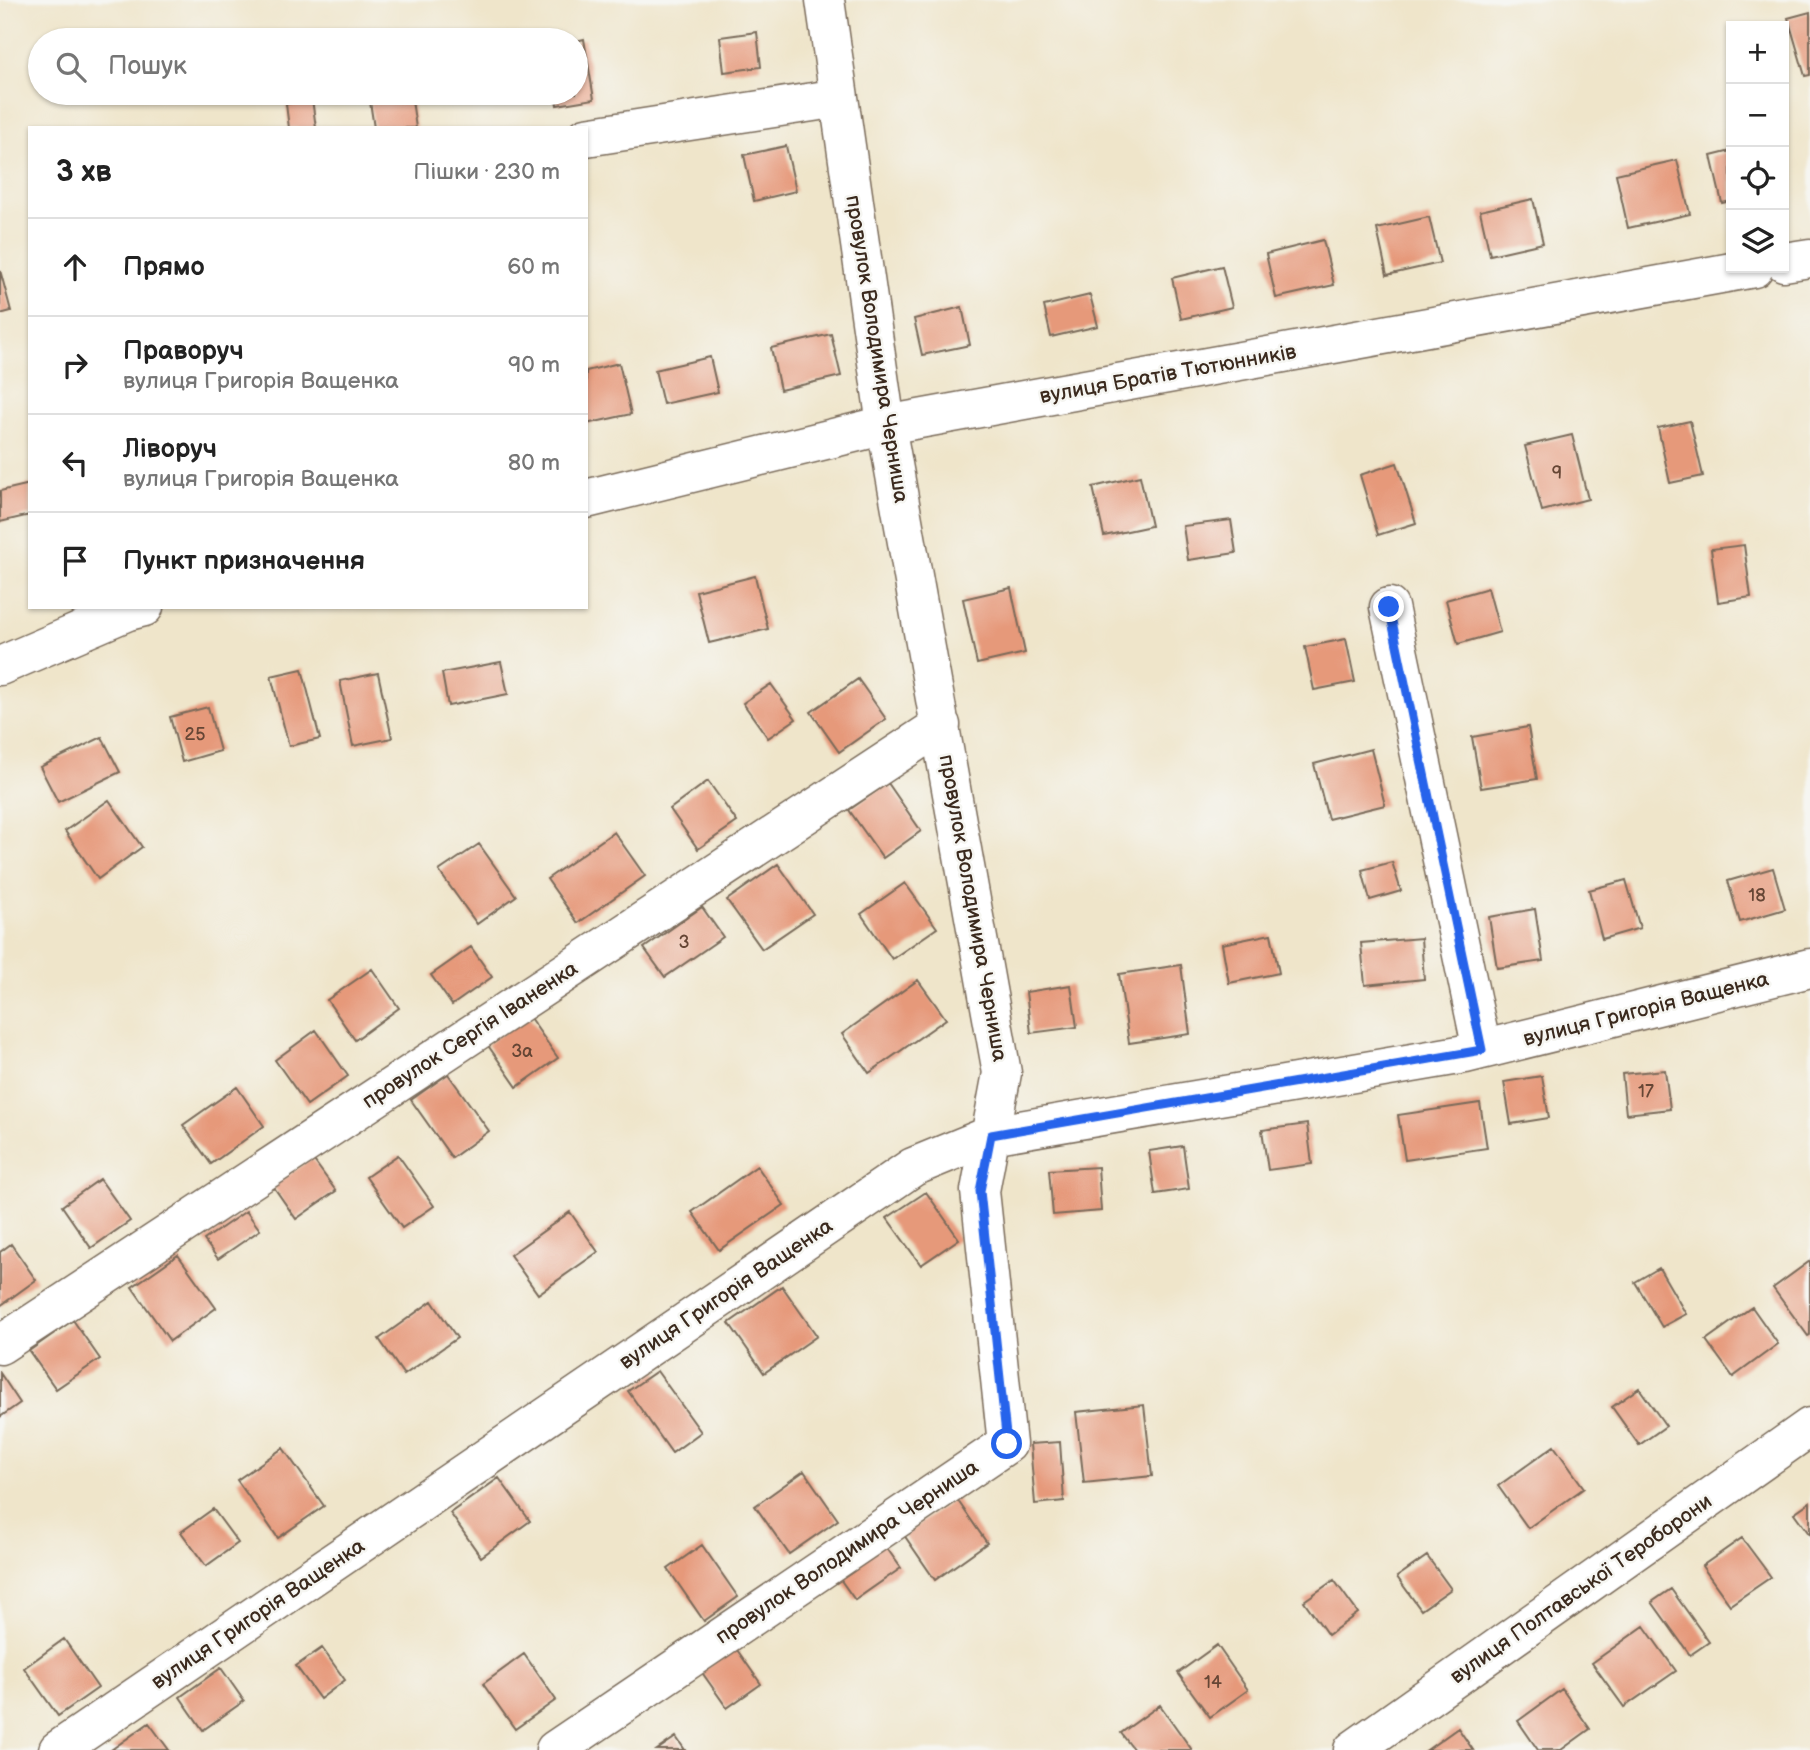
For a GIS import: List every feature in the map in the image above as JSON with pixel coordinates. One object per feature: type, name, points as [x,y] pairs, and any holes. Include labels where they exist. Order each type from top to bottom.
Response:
[{"type":"street","name":"провулок Володимира Черниша","points":[[555,1750],[1007,1444],[980,1191],[1002,1073],[886,425],[825,0]]},
{"type":"street","points":[[588,136],[839,98]]},
{"type":"street","points":[[1789,261],[1810,258]]},
{"type":"street","name":"вулиця Братів Тютюнників","points":[[588,499],[886,425],[1726,273]]},
{"type":"street","points":[[1389,607],[1482,1050]]},
{"type":"street","points":[[0,666],[136,609]]},
{"type":"street","name":"провулок Сергія Іваненка","points":[[0,1345],[941,725]]},
{"type":"street","name":"вулиця Григорія Ващенка","points":[[58,1750],[913,1167],[991,1135],[1482,1050],[1810,968]]},
{"type":"street","name":"вулиця Полтавської Тероборони","points":[[1353,1750],[1810,1427]]},
{"type":"building","points":[[1810,12],[1810,75],[1805,76],[1788,18]]},
{"type":"building","points":[[757,32],[761,67],[724,72],[720,37]]},
{"type":"building","points":[[588,63],[594,99],[588,100]]},
{"type":"building","points":[[286,105],[313,105],[316,126],[289,126]]},
{"type":"building","points":[[371,105],[413,105],[416,126],[374,126]]},
{"type":"building","points":[[786,146],[796,191],[754,201],[744,155]]},
{"type":"building","points":[[1726,152],[1726,202],[1722,203],[1711,156]]},
{"type":"building","points":[[1677,160],[1690,214],[1628,228],[1616,174]]},
{"type":"building","points":[[1533,199],[1543,243],[1490,255],[1480,211]]},
{"type":"building","points":[[1429,217],[1440,263],[1387,275],[1377,229]]},
{"type":"building","points":[[1323,240],[1334,285],[1276,298],[1266,254]]},
{"type":"building","points":[[1222,266],[1232,307],[1181,319],[1172,278]]},
{"type":"building","points":[[0,270],[11,311],[0,314]]},
{"type":"building","points":[[1090,295],[1098,326],[1051,337],[1044,306]]},
{"type":"building","points":[[962,307],[970,345],[922,355],[914,319]]},
{"type":"building","points":[[831,334],[841,376],[780,390],[771,348]]},
{"type":"building","points":[[710,357],[718,392],[663,404],[655,370]]},
{"type":"building","points":[[619,363],[631,414],[588,424],[588,371]]},
{"type":"building","points":[[1690,421],[1703,476],[1670,483],[1658,428]]},
{"type":"building","points":[[1572,435],[1588,499],[1542,511],[1525,446]]},
{"type":"building","points":[[1397,463],[1416,523],[1378,535],[1360,475]]},
{"type":"building","points":[[1140,476],[1151,526],[1104,536],[1093,487]]},
{"type":"building","points":[[28,484],[28,515],[0,522],[0,491]]},
{"type":"building","points":[[1231,520],[1236,553],[1188,560],[1183,526]]},
{"type":"building","points":[[1744,545],[1751,597],[1718,602],[1711,549]]},
{"type":"building","points":[[755,576],[768,629],[709,643],[696,591]]},
{"type":"building","points":[[1011,588],[1025,653],[977,664],[963,599]]},
{"type":"building","points":[[1488,588],[1500,632],[1458,644],[1446,600]]},
{"type":"building","points":[[1346,639],[1355,682],[1314,690],[1305,647]]},
{"type":"building","points":[[501,662],[508,694],[448,706],[442,673]]},
{"type":"building","points":[[302,669],[320,739],[289,746],[271,676]]},
{"type":"building","points":[[378,673],[392,738],[353,746],[340,681]]},
{"type":"building","points":[[858,679],[886,719],[839,752],[811,712]]},
{"type":"building","points":[[771,684],[796,719],[768,738],[743,703]]},
{"type":"building","points":[[208,707],[220,751],[182,762],[170,717]]},
{"type":"building","points":[[1528,727],[1537,779],[1481,788],[1472,737]]},
{"type":"building","points":[[102,737],[120,772],[58,802],[40,767]]},
{"type":"building","points":[[1371,749],[1385,805],[1328,819],[1314,764]]},
{"type":"building","points":[[708,781],[737,822],[698,849],[670,809]]},
{"type":"building","points":[[888,783],[921,831],[883,858],[849,810]]},
{"type":"building","points":[[109,800],[142,847],[98,879],[65,831]]},
{"type":"building","points":[[614,832],[645,876],[578,923],[547,879]]},
{"type":"building","points":[[479,844],[516,896],[477,924],[439,871]]},
{"type":"building","points":[[1392,862],[1401,891],[1370,900],[1362,870]]},
{"type":"building","points":[[778,864],[813,914],[762,949],[727,900]]},
{"type":"building","points":[[1773,868],[1785,909],[1740,922],[1728,881]]},
{"type":"building","points":[[1626,880],[1640,928],[1602,939],[1589,890]]},
{"type":"building","points":[[905,883],[937,928],[892,959],[861,914]]},
{"type":"building","points":[[702,907],[723,937],[665,977],[644,948]]},
{"type":"building","points":[[1535,909],[1543,961],[1497,968],[1489,917]]},
{"type":"building","points":[[1271,934],[1279,973],[1229,983],[1222,944]]},
{"type":"building","points":[[1421,938],[1424,979],[1365,985],[1361,943]]},
{"type":"building","points":[[471,947],[492,977],[452,1005],[431,975]]},
{"type":"building","points":[[1181,965],[1190,1034],[1129,1043],[1119,974]]},
{"type":"building","points":[[372,969],[399,1008],[355,1040],[327,1000]]},
{"type":"building","points":[[918,980],[946,1019],[869,1073],[842,1034]]},
{"type":"building","points":[[1071,985],[1077,1027],[1031,1033],[1026,992]]},
{"type":"building","points":[[528,1015],[558,1058],[517,1087],[487,1044]]},
{"type":"building","points":[[316,1030],[348,1076],[307,1105],[275,1060]]},
{"type":"building","points":[[1665,1070],[1670,1109],[1626,1114],[1622,1074]]},
{"type":"building","points":[[448,1074],[489,1131],[452,1158],[411,1100]]},
{"type":"building","points":[[1542,1076],[1549,1118],[1511,1124],[1504,1082]]},
{"type":"building","points":[[237,1087],[264,1126],[211,1164],[183,1125]]},
{"type":"building","points":[[1480,1103],[1487,1148],[1405,1160],[1398,1115]]},
{"type":"building","points":[[1307,1124],[1312,1164],[1268,1170],[1262,1130]]},
{"type":"building","points":[[1183,1146],[1189,1189],[1155,1194],[1149,1151]]},
{"type":"building","points":[[398,1155],[434,1206],[402,1228],[366,1177]]},
{"type":"building","points":[[312,1158],[336,1191],[296,1219],[273,1186]]},
{"type":"building","points":[[757,1166],[784,1205],[719,1250],[692,1212]]},
{"type":"building","points":[[1098,1167],[1101,1211],[1053,1215],[1049,1170]]},
{"type":"building","points":[[100,1179],[130,1221],[91,1248],[62,1206]]},
{"type":"building","points":[[926,1192],[959,1239],[921,1265],[887,1218]]},
{"type":"building","points":[[246,1211],[260,1230],[218,1259],[204,1240]]},
{"type":"building","points":[[570,1212],[598,1252],[538,1294],[510,1255]]},
{"type":"building","points":[[11,1244],[36,1280],[0,1306],[0,1252]]},
{"type":"building","points":[[178,1255],[216,1308],[170,1341],[132,1287]]},
{"type":"building","points":[[1810,1261],[1810,1335],[1808,1336],[1773,1288]]},
{"type":"building","points":[[1659,1268],[1686,1314],[1662,1327],[1635,1282]]},
{"type":"building","points":[[782,1286],[817,1336],[764,1373],[729,1323]]},
{"type":"building","points":[[432,1301],[457,1338],[404,1375],[379,1339]]},
{"type":"building","points":[[1752,1307],[1778,1344],[1733,1377],[1706,1340]]},
{"type":"building","points":[[73,1320],[100,1359],[56,1389],[29,1351]]},
{"type":"building","points":[[657,1371],[701,1432],[672,1453],[628,1391]]},
{"type":"building","points":[[0,1373],[20,1403],[0,1417]]},
{"type":"building","points":[[1639,1388],[1666,1426],[1639,1445],[1612,1407]]},
{"type":"building","points":[[1144,1405],[1152,1476],[1084,1483],[1076,1412]]},
{"type":"building","points":[[1060,1442],[1064,1501],[1035,1504],[1030,1444]]},
{"type":"building","points":[[1554,1446],[1584,1488],[1528,1528],[1498,1486]]},
{"type":"building","points":[[283,1448],[324,1506],[278,1538],[237,1480]]},
{"type":"building","points":[[804,1471],[838,1520],[789,1554],[755,1506]]},
{"type":"building","points":[[499,1478],[530,1521],[481,1557],[450,1513]]},
{"type":"building","points":[[956,1498],[987,1543],[935,1580],[904,1535]]},
{"type":"building","points":[[1810,1502],[1810,1535],[1794,1513]]},
{"type":"building","points":[[213,1509],[238,1543],[206,1566],[181,1532]]},
{"type":"building","points":[[1742,1538],[1771,1577],[1730,1605],[1702,1566]]},
{"type":"building","points":[[881,1540],[901,1568],[855,1600],[835,1572]]},
{"type":"building","points":[[702,1545],[738,1597],[704,1621],[668,1569]]},
{"type":"building","points":[[1427,1556],[1451,1589],[1421,1610],[1397,1577]]},
{"type":"building","points":[[1334,1580],[1358,1613],[1328,1635],[1304,1601]]},
{"type":"building","points":[[1671,1589],[1709,1642],[1690,1655],[1652,1602]]},
{"type":"building","points":[[1644,1626],[1676,1671],[1624,1707],[1592,1663]]},
{"type":"building","points":[[64,1639],[98,1688],[58,1716],[24,1668]]},
{"type":"building","points":[[1217,1645],[1248,1690],[1210,1717],[1178,1673]]},
{"type":"building","points":[[735,1647],[761,1684],[727,1708],[701,1671]]},
{"type":"building","points":[[322,1648],[345,1680],[320,1699],[296,1666]]},
{"type":"building","points":[[524,1654],[556,1700],[515,1729],[483,1684]]},
{"type":"building","points":[[221,1668],[244,1701],[203,1730],[180,1697]]},
{"type":"building","points":[[1562,1689],[1590,1729],[1561,1750],[1538,1750],[1518,1721]]},
{"type":"building","points":[[1160,1705],[1192,1750],[1134,1750],[1121,1733]]},
{"type":"building","points":[[149,1723],[169,1750],[111,1750]]},
{"type":"building","points":[[1458,1728],[1473,1750],[1427,1750]]},
{"type":"building","points":[[676,1737],[685,1750],[657,1750]]},
{"type":"route","points":[[1007,1444],[980,1191],[991,1135],[1482,1050],[1389,607]]}]
